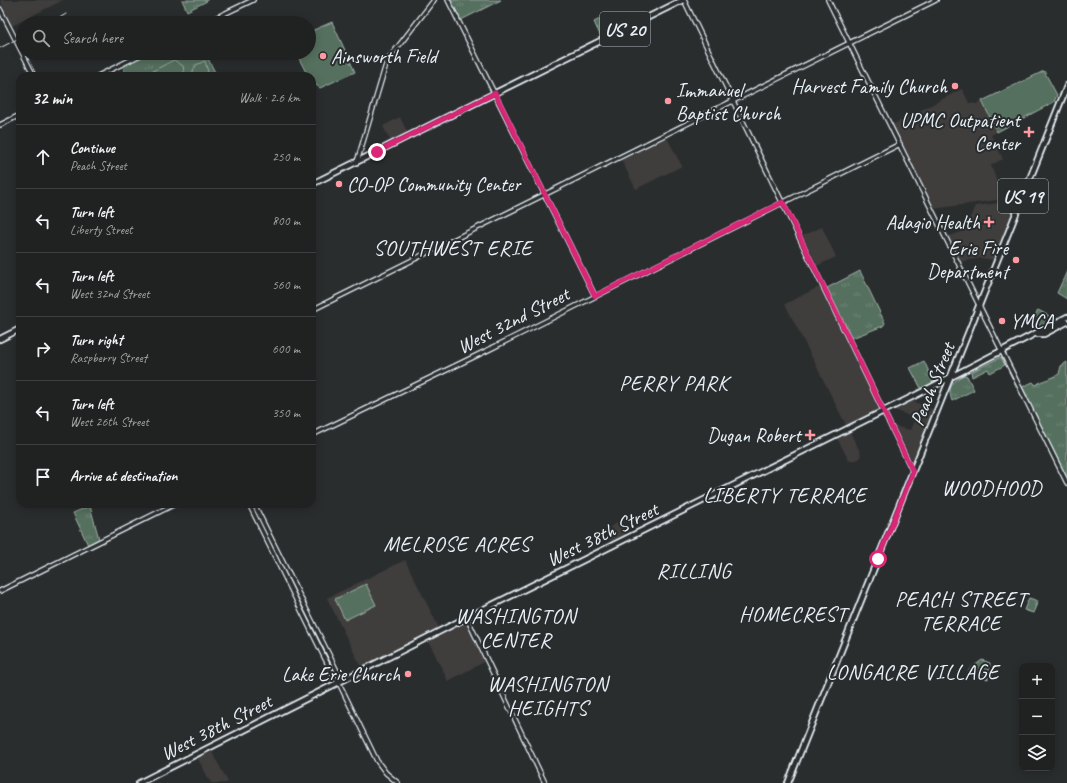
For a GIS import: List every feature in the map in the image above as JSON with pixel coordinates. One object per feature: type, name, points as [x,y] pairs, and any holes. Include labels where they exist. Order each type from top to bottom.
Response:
[{"type":"main road","name":"US 20","points":[[316,182],[684,0]]},
{"type":"main road","name":"Peach Street","points":[[788,783],[1067,86]]},
{"type":"main road","name":"West 38th Street","points":[[139,783],[339,681],[1036,335],[1067,317]]},
{"type":"main road","name":"West 38th Street","points":[[1036,335],[1044,334],[1067,322]]},
{"type":"main road","points":[[0,339],[16,331]]},
{"type":"street","points":[[220,16],[253,0]]},
{"type":"street","points":[[357,162],[388,58],[434,0]]},
{"type":"street","points":[[448,0],[595,296]]},
{"type":"street","points":[[684,0],[734,100],[913,472]]},
{"type":"street","points":[[828,0],[1067,482]]},
{"type":"street","points":[[316,308],[936,0]]},
{"type":"street","points":[[0,9],[16,41]]},
{"type":"street","points":[[26,60],[32,72]]},
{"type":"street","points":[[106,72],[130,60]]},
{"type":"street","points":[[0,125],[16,117]]},
{"type":"street","name":"West 32nd Street","points":[[316,433],[900,144]]},
{"type":"street","points":[[0,590],[167,508]]},
{"type":"street","points":[[251,508],[335,679],[339,681]]},
{"type":"street","points":[[256,508],[340,677],[339,681],[377,761],[386,773],[398,783]]},
{"type":"street","points":[[467,618],[545,783]]},
{"type":"shaded area","points":[[0,0],[63,0],[32,16],[16,16],[16,24],[12,26]]},
{"type":"shaded area","points":[[1044,71],[1057,95],[1054,102],[991,135],[1003,159],[991,165],[997,182],[997,200],[933,209],[892,125],[962,89],[969,103],[976,104]]},
{"type":"shaded area","points":[[400,117],[408,134],[391,142],[383,126]]},
{"type":"shaded area","points":[[666,136],[682,166],[636,189],[621,159]]},
{"type":"shaded area","points":[[1015,201],[1018,202],[994,260],[980,258],[960,262],[947,237],[964,231],[975,206]]},
{"type":"shaded area","points":[[822,227],[836,257],[817,266],[802,236]]},
{"type":"shaded area","points":[[821,286],[880,408],[879,411],[847,427],[785,304]]},
{"type":"shaded area","points":[[913,401],[934,410],[915,458],[912,459],[909,458],[894,426],[910,430],[915,418],[895,410]]},
{"type":"shaded area","points":[[850,432],[861,454],[859,459],[849,461],[837,438]]},
{"type":"shaded area","points":[[620,521],[627,536],[612,543],[606,532],[612,530],[610,527]]},
{"type":"shaded area","points":[[405,560],[440,630],[362,669],[327,598]]},
{"type":"shaded area","points":[[467,621],[486,661],[448,681],[428,640]]},
{"type":"shaded area","points":[[211,750],[228,782],[226,783],[211,783],[197,757]]},
{"type":"green space","points":[[182,0],[207,0],[207,1],[187,11]]},
{"type":"green space","points":[[450,0],[501,0],[461,20]]},
{"type":"green space","points":[[600,19],[607,34],[601,37],[594,22]]},
{"type":"green space","name":"Ainsworth Field","points":[[332,22],[355,72],[320,88],[316,85],[316,72],[306,72],[300,60],[316,60],[316,29]]},
{"type":"green space","points":[[134,60],[209,60],[215,72],[125,72],[123,67]]},
{"type":"green space","points":[[174,60],[183,66],[184,72],[151,72]]},
{"type":"green space","points":[[205,61],[208,72],[193,72],[196,65]]},
{"type":"green space","points":[[1044,71],[1057,95],[1054,102],[997,132],[982,101]]},
{"type":"green space","points":[[860,271],[885,323],[883,326],[852,338],[827,288]]},
{"type":"green space","points":[[1067,271],[1067,299],[1057,293]]},
{"type":"green space","points":[[1038,310],[1055,319],[1038,328],[1030,324]]},
{"type":"green space","points":[[1001,357],[1005,365],[990,373],[988,369],[972,377],[971,372]]},
{"type":"green space","points":[[924,361],[934,383],[922,390],[910,368]]},
{"type":"green space","points":[[1067,362],[1067,478],[1022,387],[1033,382],[1036,385],[1056,376],[1059,374],[1061,366]]},
{"type":"green space","points":[[964,375],[967,376],[974,390],[952,401],[950,389],[956,380]]},
{"type":"green space","points":[[85,508],[91,508],[99,539],[88,545],[73,513]]},
{"type":"green space","points":[[366,584],[376,605],[345,620],[335,599]]},
{"type":"green space","points":[[1029,598],[1038,601],[1033,613],[1024,610]]},
{"type":"green space","points":[[982,660],[990,663],[988,679],[969,674],[969,670]]},
{"type":"railway","points":[[0,48],[16,40]]},
{"type":"place","name":"Ainsworth Field","points":[[323,56]]},
{"type":"place","name":"Harvest Family Church","points":[[955,86]]},
{"type":"place","name":"Immanuel Baptist Church","points":[[668,101]]},
{"type":"place","name":"UPMC Outpatient Center","points":[[1029,132]]},
{"type":"place","name":"CO-OP Community Center","points":[[339,184]]},
{"type":"place","name":"Adagio Health","points":[[989,222]]},
{"type":"place","name":"Erie Fire Department","points":[[1016,260]]},
{"type":"place","name":"YMCA","points":[[1002,321]]},
{"type":"place","name":"Dugan Robert","points":[[810,435]]},
{"type":"place","name":"Lake Erie Church","points":[[408,674]]},
{"type":"district","name":"SOUTHWEST ERIE","points":[[453,248]]},
{"type":"district","name":"PERRY PARK","points":[[674,383]]},
{"type":"district","name":"WOODHOOD","points":[[992,488]]},
{"type":"district","name":"LIBERTY TERRACE","points":[[785,495]]},
{"type":"district","name":"MELROSE ACRES","points":[[457,544]]},
{"type":"district","name":"RILLING","points":[[694,571]]},
{"type":"district","name":"PEACH STREET TERRACE","points":[[961,611]]},
{"type":"district","name":"HOMECREST","points":[[793,614]]},
{"type":"district","name":"WASHINGTON CENTER","points":[[516,628]]},
{"type":"district","name":"LONGACRE VILLAGE","points":[[913,672]]},
{"type":"district","name":"WASHINGTON HEIGHTS","points":[[548,696]]},
{"type":"route","points":[[377,152],[495,93],[595,296],[783,202],[913,472],[878,559]]}]
